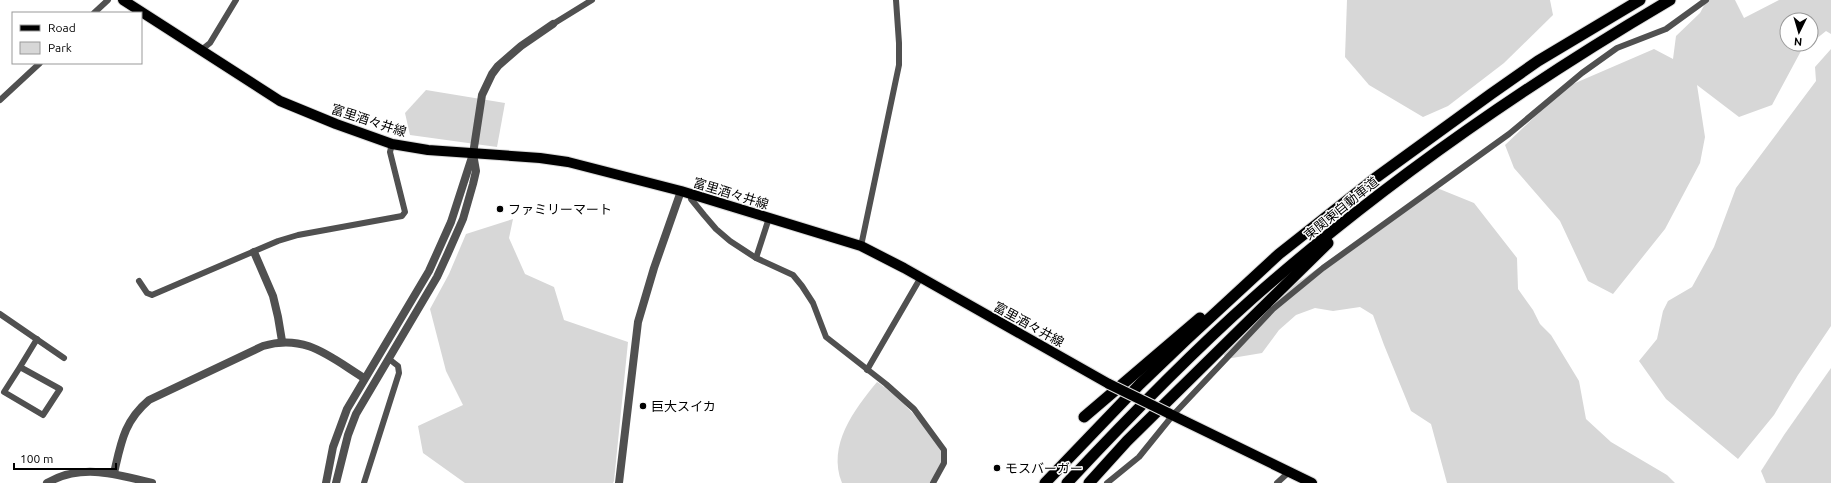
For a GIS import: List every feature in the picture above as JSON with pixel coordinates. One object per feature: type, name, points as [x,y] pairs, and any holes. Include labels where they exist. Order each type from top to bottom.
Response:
[{"type":"highway","name":"東関東自動車道","points":[[1045,483],[1140,384],[1241,288],[1280,254],[1374,179],[1538,61],[1640,0]]},
{"type":"highway","name":"東関東自動車道","points":[[1066,483],[1153,394],[1252,299],[1368,203],[1499,107],[1545,76],[1670,0]]},
{"type":"highway","points":[[1089,483],[1127,441],[1368,203]]},
{"type":"highway","points":[[1084,417],[1194,322],[1241,288]]},
{"type":"main road","name":"富里酒々井線","points":[[123,0],[141,12]]},
{"type":"main road","name":"富里酒々井線","points":[[142,13],[280,101],[336,124],[392,144],[428,150],[540,158],[568,162],[686,192],[861,246],[921,278],[1108,384],[1312,483]]},
{"type":"street","points":[[95,12],[108,0]]},
{"type":"street","points":[[200,51],[210,43],[236,0]]},
{"type":"street","points":[[326,483],[333,447],[347,409],[364,378],[412,300],[441,247],[458,204],[466,172],[473,154],[482,96],[492,74],[498,66],[521,46],[592,0]]},
{"type":"street","points":[[861,246],[899,65],[896,0]]},
{"type":"street","points":[[1107,483],[1139,457],[1171,414],[1273,309],[1323,268],[1509,134],[1582,73],[1617,48],[1666,29],[1706,0]]},
{"type":"street","points":[[0,100],[39,64]]},
{"type":"street","points":[[139,281],[147,294],[152,295],[254,252],[260,248],[298,235],[402,216],[405,212],[390,152],[392,144]]},
{"type":"street","points":[[336,483],[346,442],[356,414],[437,277],[463,219],[476,171],[473,154]]},
{"type":"street","points":[[686,192],[716,229],[730,241],[756,258],[793,275],[813,303],[826,337],[886,384],[914,409],[944,450],[944,463],[933,483]]},
{"type":"street","points":[[618,483],[638,322],[654,268],[686,192]]},
{"type":"street","points":[[756,258],[769,218]]},
{"type":"street","points":[[254,252],[272,296],[278,317],[282,342]]},
{"type":"street","points":[[867,370],[921,278]]},
{"type":"street","points":[[0,314],[64,358]]},
{"type":"street","points":[[20,367],[60,389],[43,415],[4,392],[37,339]]},
{"type":"street","points":[[114,473],[124,432],[129,422],[140,408],[149,400],[263,346],[282,342],[299,342],[314,347],[364,378]]},
{"type":"street","points":[[364,483],[400,373],[398,366],[389,359]]},
{"type":"street","points":[[47,483],[60,476],[80,472],[103,471],[152,483]]},
{"type":"street","points":[[1277,483],[1289,472]]},
{"type":"green space","points":[[1347,0],[1550,0],[1553,15],[1504,63],[1448,106],[1423,117],[1369,85],[1345,57]]},
{"type":"green space","points":[[1707,0],[1735,0],[1744,18],[1779,0],[1831,0],[1831,34],[1826,31],[1819,37],[1819,12],[1779,12],[1779,52],[1800,52],[1772,105],[1739,117],[1697,85],[1705,137],[1700,163],[1665,229],[1613,294],[1588,281],[1560,221],[1514,168],[1505,145],[1566,87],[1654,49],[1673,59],[1676,36],[1700,13]]},
{"type":"green space","points":[[1831,49],[1831,326],[1798,375],[1774,415],[1738,459],[1666,399],[1639,361],[1657,339],[1663,311],[1668,301],[1692,287],[1714,247],[1736,188],[1816,81],[1815,67]]},
{"type":"green space","points":[[426,90],[505,103],[497,147],[410,135],[405,113]]},
{"type":"green space","points":[[1437,188],[1474,203],[1517,258],[1518,289],[1533,310],[1540,324],[1551,335],[1579,381],[1586,419],[1611,442],[1667,475],[1675,483],[1447,483],[1431,424],[1411,411],[1373,315],[1360,307],[1333,311],[1315,308],[1296,315],[1279,330],[1262,353],[1226,359],[1220,346],[1228,332],[1255,309],[1304,278],[1383,222]]},
{"type":"green space","points":[[513,219],[509,238],[525,274],[554,287],[564,320],[628,342],[613,483],[465,483],[423,453],[418,426],[463,405],[446,371],[430,309],[449,274],[466,234]]},
{"type":"green space","points":[[1831,368],[1831,483],[1766,483],[1761,471],[1784,435]]},
{"type":"green space","points":[[877,382],[885,387],[905,405],[926,428],[941,450],[943,458],[942,464],[930,483],[842,483],[838,469],[840,442],[852,416]]},
{"type":"place","name":"ファミリーマート","points":[[500,209]]},
{"type":"place","name":"巨大スイカ","points":[[643,406]]},
{"type":"place","name":"モスバーガー","points":[[997,468]]}]
